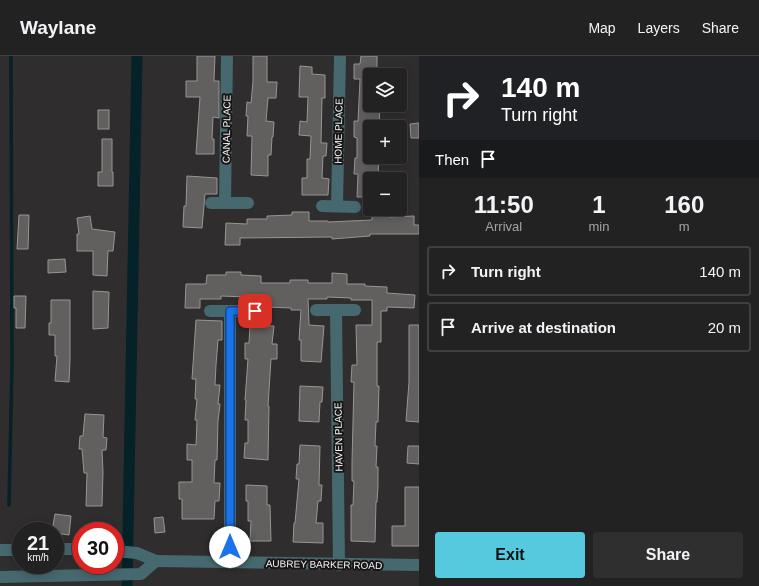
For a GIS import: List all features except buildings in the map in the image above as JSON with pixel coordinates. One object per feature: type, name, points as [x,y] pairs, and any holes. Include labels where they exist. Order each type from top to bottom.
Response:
[{"type":"street","name":"CANAL PLACE","points":[[225,203],[227,56]]},
{"type":"street","name":"HOME PLACE","points":[[337,206],[340,56]]},
{"type":"street","points":[[211,203],[248,203]]},
{"type":"street","points":[[322,206],[355,207]]},
{"type":"street","points":[[316,310],[355,310]]},
{"type":"street","name":"HAVEN PLACE","points":[[336,310],[339,565]]},
{"type":"street","points":[[210,311],[255,311]]},
{"type":"street","points":[[230,311],[230,563]]},
{"type":"street","points":[[0,550],[12,550]]},
{"type":"street","points":[[0,577],[141,574],[156,561],[137,553],[124,552]]},
{"type":"street","name":"AUBREY BARKER ROAD","points":[[156,561],[339,565],[419,565]]},
{"type":"waterway","points":[[9,505],[12,364],[11,56]]},
{"type":"waterway","points":[[127,586],[137,56]]},
{"type":"route","points":[[230,547],[230,311],[255,311]]}]
